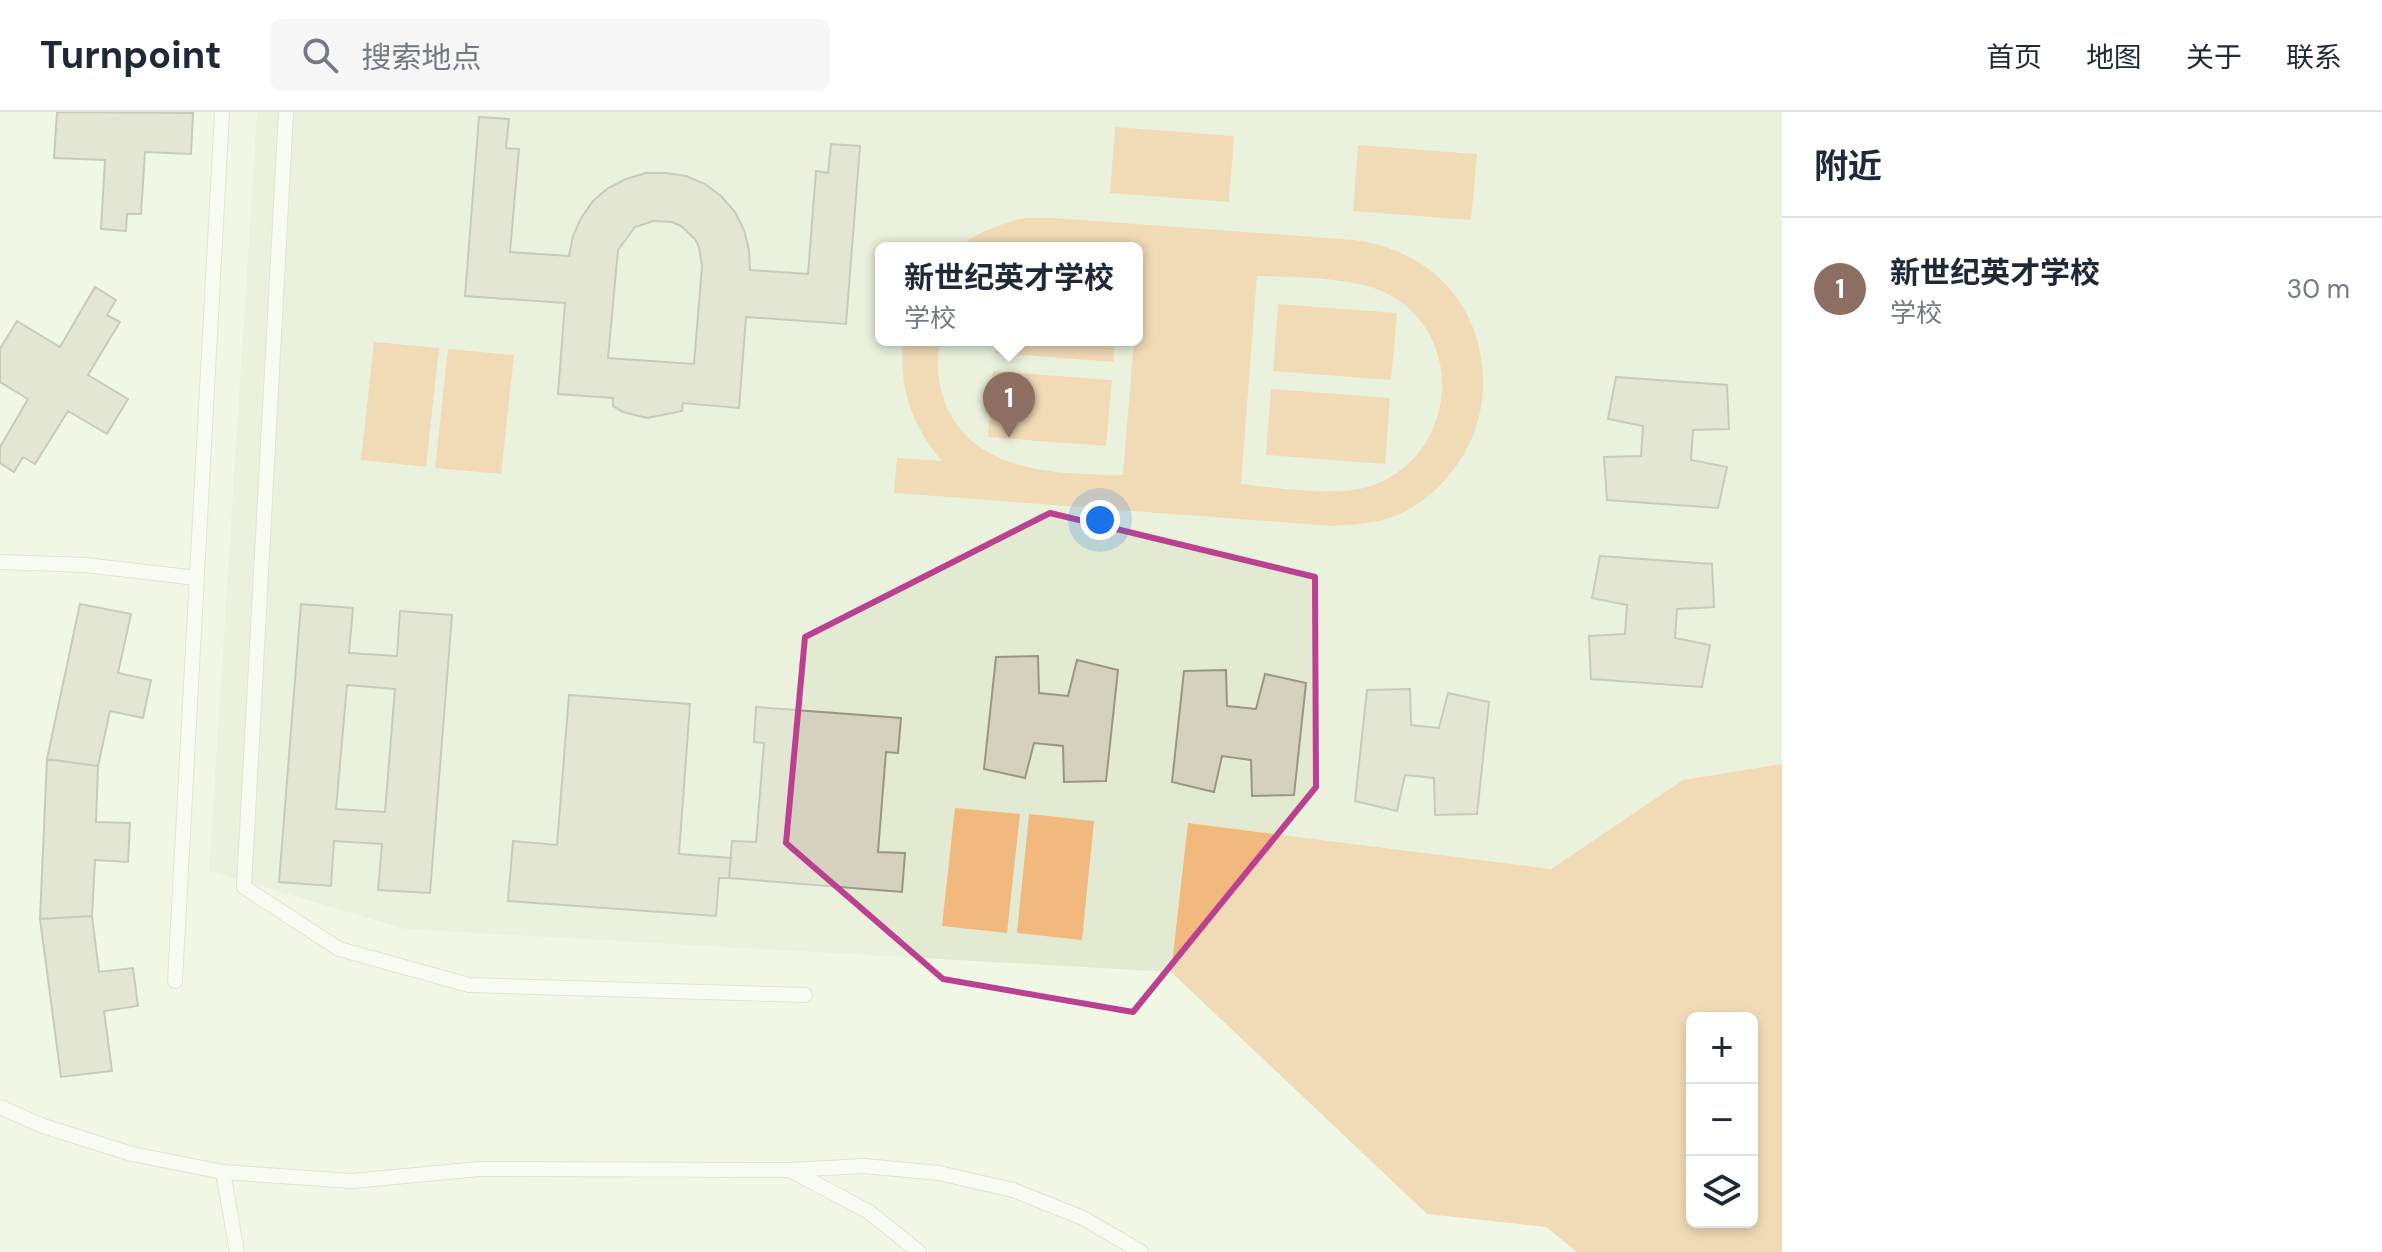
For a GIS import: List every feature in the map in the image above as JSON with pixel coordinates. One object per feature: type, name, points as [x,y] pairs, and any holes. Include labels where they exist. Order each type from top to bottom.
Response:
[{"type":"lane","points":[[175,981],[222,112]]},
{"type":"lane","points":[[286,112],[244,887],[339,949],[469,985],[805,995]]},
{"type":"lane","points":[[0,562],[85,565],[197,578]]},
{"type":"lane","points":[[0,1107],[43,1126],[132,1154],[223,1172],[352,1181],[479,1169],[789,1170],[864,1166],[939,1173],[1013,1190],[1083,1218],[1141,1252]]},
{"type":"lane","points":[[789,1170],[869,1212],[919,1252]]},
{"type":"lane","points":[[223,1172],[237,1252]]},
{"type":"highlighted area","points":[[1050,513],[1315,577],[1316,787],[1133,1012],[943,979],[786,843],[805,637]]},
{"type":"shaded area","points":[[257,112],[1782,112],[1782,764],[1683,780],[1551,869],[1188,823],[1171,972],[405,929],[209,871]]},
{"type":"shaded area","points":[[1115,127],[1234,136],[1229,202],[1110,193]]},
{"type":"shaded area","points":[[1358,145],[1477,154],[1471,220],[1353,211]]},
{"type":"shaded area","points":[[1025,218],[1054,218],[1355,240],[1407,256],[1435,274],[1456,297],[1472,324],[1481,354],[1483,386],[1479,417],[1468,447],[1444,481],[1421,501],[1395,516],[1352,525],[894,493],[897,458],[942,461],[922,434],[909,405],[903,374],[903,346],[940,346],[938,370],[944,400],[957,424],[974,443],[995,456],[1045,470],[1123,475],[1134,346],[1143,346],[1143,242],[965,242],[998,226]],"holes":[[[1257,276],[1325,279],[1376,289],[1390,295],[1415,314],[1432,338],[1440,366],[1442,394],[1435,423],[1422,448],[1401,470],[1374,485],[1343,491],[1308,491],[1241,484]]]},
{"type":"shaded area","points":[[1278,304],[1397,313],[1391,380],[1273,371]]},
{"type":"shaded area","points":[[374,342],[439,348],[426,467],[361,460]]},
{"type":"shaded area","points":[[996,346],[1114,346],[1113,362],[995,353]]},
{"type":"shaded area","points":[[448,349],[514,355],[501,474],[435,468]]},
{"type":"shaded area","points":[[993,371],[1112,380],[1106,446],[988,437]]},
{"type":"shaded area","points":[[1271,389],[1390,398],[1385,464],[1266,455]]},
{"type":"shaded area","points":[[1782,764],[1782,1252],[1577,1252],[1546,1227],[1427,1214],[1171,972],[1188,823],[1551,869],[1683,780]]},
{"type":"shaded area","points":[[955,808],[1020,814],[1007,933],[942,926]]},
{"type":"shaded area","points":[[1029,814],[1094,821],[1082,940],[1017,933]]},
{"type":"building","points":[[57,112],[193,113],[191,154],[145,152],[141,214],[127,214],[126,231],[101,229],[105,160],[54,158]]},
{"type":"building","points":[[479,117],[509,119],[506,148],[519,149],[510,252],[569,256],[581,218],[593,201],[608,188],[646,173],[666,173],[686,176],[705,184],[735,212],[744,230],[750,270],[808,274],[816,171],[828,173],[831,144],[860,146],[846,324],[746,317],[739,408],[683,403],[682,411],[647,418],[623,412],[613,406],[613,398],[558,394],[565,303],[465,296]],"holes":[[[653,221],[672,222],[695,239],[702,266],[694,364],[608,358],[618,250],[635,227]]]},
{"type":"building","points":[[95,287],[116,300],[107,315],[120,322],[88,375],[128,399],[107,434],[68,411],[35,464],[23,457],[14,472],[0,463],[0,447],[28,399],[0,382],[0,349],[17,321],[60,347]]},
{"type":"building","points":[[1616,377],[1727,385],[1729,429],[1693,430],[1691,460],[1727,467],[1718,508],[1607,500],[1604,457],[1641,456],[1643,426],[1608,419]]},
{"type":"building","points":[[1600,556],[1712,564],[1714,607],[1677,609],[1675,638],[1710,645],[1702,687],[1591,679],[1589,636],[1625,634],[1627,605],[1592,598]]},
{"type":"building","points":[[80,604],[131,614],[118,673],[151,680],[143,718],[110,711],[98,766],[47,759]]},
{"type":"building","points":[[301,604],[353,608],[349,653],[397,656],[400,611],[452,615],[430,893],[378,890],[382,844],[334,841],[331,886],[279,882]],"holes":[[[347,685],[395,689],[385,812],[336,809]]]},
{"type":"building","points":[[1038,656],[1039,693],[1068,696],[1077,660],[1118,670],[1106,781],[1064,782],[1063,746],[1034,743],[1025,778],[984,769],[996,657]]},
{"type":"building","points":[[1226,670],[1227,706],[1256,709],[1265,674],[1306,683],[1294,795],[1252,796],[1251,760],[1222,756],[1214,792],[1172,782],[1184,671]]},
{"type":"building","points":[[1410,689],[1411,725],[1439,728],[1448,693],[1489,702],[1477,814],[1435,815],[1434,778],[1405,775],[1397,811],[1355,801],[1367,690]]},
{"type":"building","points":[[569,695],[690,704],[679,854],[731,858],[729,878],[719,878],[716,916],[508,901],[513,841],[557,845]]},
{"type":"building","points":[[756,707],[901,718],[898,753],[886,752],[878,852],[905,853],[902,892],[729,878],[732,841],[756,842],[764,743],[754,742]]},
{"type":"building","points":[[47,759],[98,766],[96,822],[130,823],[128,862],[95,860],[92,916],[40,919]]},
{"type":"building","points":[[92,916],[99,972],[133,968],[138,1006],[104,1011],[112,1071],[61,1077],[40,919]]},
{"type":"place","name":"新世纪英才学校","points":[[1009,438]]}]
